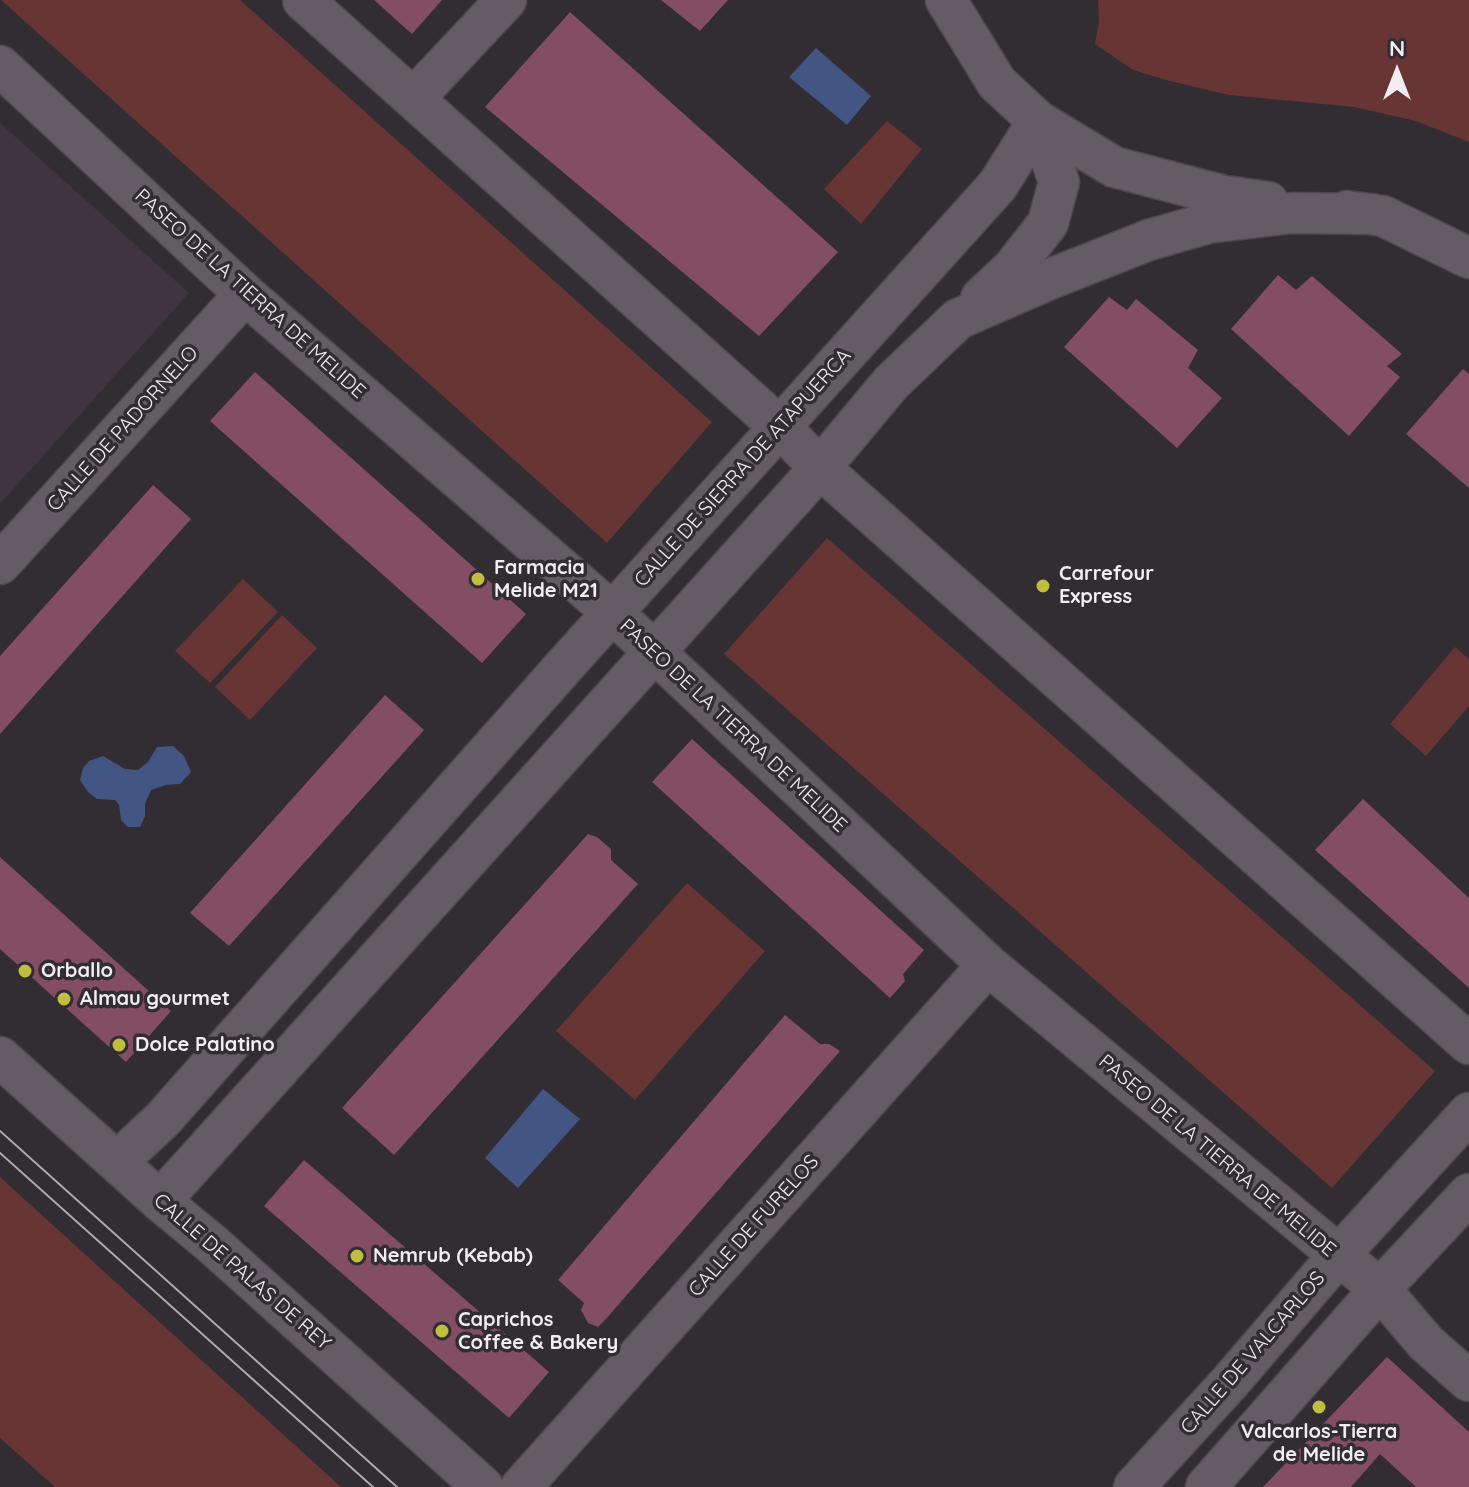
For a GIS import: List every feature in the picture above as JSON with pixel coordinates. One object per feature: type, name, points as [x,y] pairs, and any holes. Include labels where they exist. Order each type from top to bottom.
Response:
[{"type":"street","points":[[303,0],[781,428],[820,468],[1469,1044]]},
{"type":"street","points":[[414,98],[506,0]]},
{"type":"street","points":[[946,0],[997,83],[1038,121],[1114,167],[1225,196],[1383,216],[1469,258]]},
{"type":"street","name":"PASEO DE LA TIERRA DE MELIDE","points":[[0,66],[245,294],[613,613],[988,965],[1380,1289],[1426,1343],[1469,1381]]},
{"type":"street","points":[[160,1201],[820,468],[891,383],[1013,268],[1048,223],[1059,182],[1038,121]]},
{"type":"street","name":"CALLE DE SIERRA DE ATAPUERCA","points":[[117,1162],[163,1119],[998,185],[1038,121]]},
{"type":"street","points":[[958,319],[1149,240],[1208,223],[1292,213],[1372,214]]},
{"type":"street","name":"CALLE DE PADORNELO","points":[[0,564],[245,294]]},
{"type":"street","name":"CALLE DE FURELOS","points":[[521,1487],[988,965]]},
{"type":"street","name":"CALLE DE PALAS DE REY","points":[[0,1057],[483,1487]]},
{"type":"street","name":"CALLE DE VALCARLOS","points":[[1134,1487],[1469,1113]]},
{"type":"street","points":[[1206,1487],[1380,1289],[1469,1194]]},
{"type":"shaded area","points":[[1,0],[240,0],[712,422],[607,543]]},
{"type":"shaded area","points":[[1098,0],[1469,0],[1469,142],[1416,121],[1354,107],[1229,95],[1133,70],[1095,44],[1099,21]]},
{"type":"shaded area","points":[[887,121],[922,149],[861,224],[824,189]]},
{"type":"shaded area","points":[[0,123],[189,293],[0,504]]},
{"type":"shaded area","points":[[827,538],[1435,1071],[1332,1188],[724,654]]},
{"type":"shaded area","points":[[243,579],[278,612],[210,683],[175,651]]},
{"type":"shaded area","points":[[282,615],[317,648],[250,720],[215,687]]},
{"type":"shaded area","points":[[1455,647],[1469,659],[1469,706],[1426,756],[1390,724]]},
{"type":"shaded area","points":[[687,883],[765,951],[635,1100],[556,1031]]},
{"type":"shaded area","points":[[0,1177],[341,1487],[55,1487],[0,1438]]},
{"type":"water","points":[[816,48],[871,96],[847,125],[789,77]]},
{"type":"water","points":[[173,746],[184,756],[191,772],[180,784],[151,790],[140,827],[128,827],[121,820],[115,800],[97,799],[80,780],[83,768],[89,761],[103,756],[125,769],[138,770],[148,762],[157,747]]},
{"type":"water","points":[[543,1089],[580,1119],[518,1188],[485,1158]]},
{"type":"building","points":[[374,0],[442,0],[412,34]]},
{"type":"building","points":[[661,0],[728,0],[700,31]]},
{"type":"building","points":[[570,12],[838,252],[759,336],[485,107]]},
{"type":"building","points":[[1278,275],[1296,290],[1312,276],[1402,354],[1387,366],[1400,377],[1349,436],[1231,329]]},
{"type":"building","points":[[1109,297],[1127,310],[1136,299],[1198,350],[1188,368],[1222,398],[1177,448],[1064,347]]},
{"type":"building","points":[[1463,369],[1469,374],[1469,488],[1406,434]]},
{"type":"building","points":[[255,372],[526,614],[482,663],[210,421]]},
{"type":"building","points":[[153,485],[191,519],[0,734],[0,656]]},
{"type":"building","points":[[385,695],[424,730],[229,946],[190,913]]},
{"type":"building","points":[[692,739],[924,950],[903,974],[905,981],[890,998],[652,782]]},
{"type":"building","points":[[1363,799],[1469,898],[1469,988],[1315,850]]},
{"type":"building","points":[[588,834],[597,837],[611,849],[611,860],[638,884],[394,1155],[342,1108]]},
{"type":"building","points":[[0,857],[171,1011],[126,1062],[0,949]]},
{"type":"building","points":[[785,1015],[820,1044],[829,1044],[840,1051],[605,1320],[598,1327],[588,1323],[581,1310],[584,1303],[558,1280]]},
{"type":"building","points":[[304,1160],[549,1372],[509,1418],[264,1206]]},
{"type":"building","points":[[1387,1357],[1469,1432],[1469,1487],[1416,1487],[1380,1454],[1351,1487],[1263,1487]]},
{"type":"tram line","points":[[0,1131],[397,1487]]},
{"type":"tram line","points":[[0,1153],[373,1487]]},
{"type":"place","name":"Farmacia Melide M21","points":[[478,579]]},
{"type":"place","name":"Carrefour Express","points":[[1043,586]]},
{"type":"place","name":"Orballo","points":[[25,971]]},
{"type":"place","name":"Almau gourmet","points":[[64,999]]},
{"type":"place","name":"Dolce Palatino","points":[[119,1045]]},
{"type":"place","name":"Nemrub (Kebab)","points":[[357,1256]]},
{"type":"place","name":"Caprichos Coffee & Bakery","points":[[442,1331]]},
{"type":"place","name":"Valcarlos-Tierra de Melide","points":[[1319,1407]]}]
